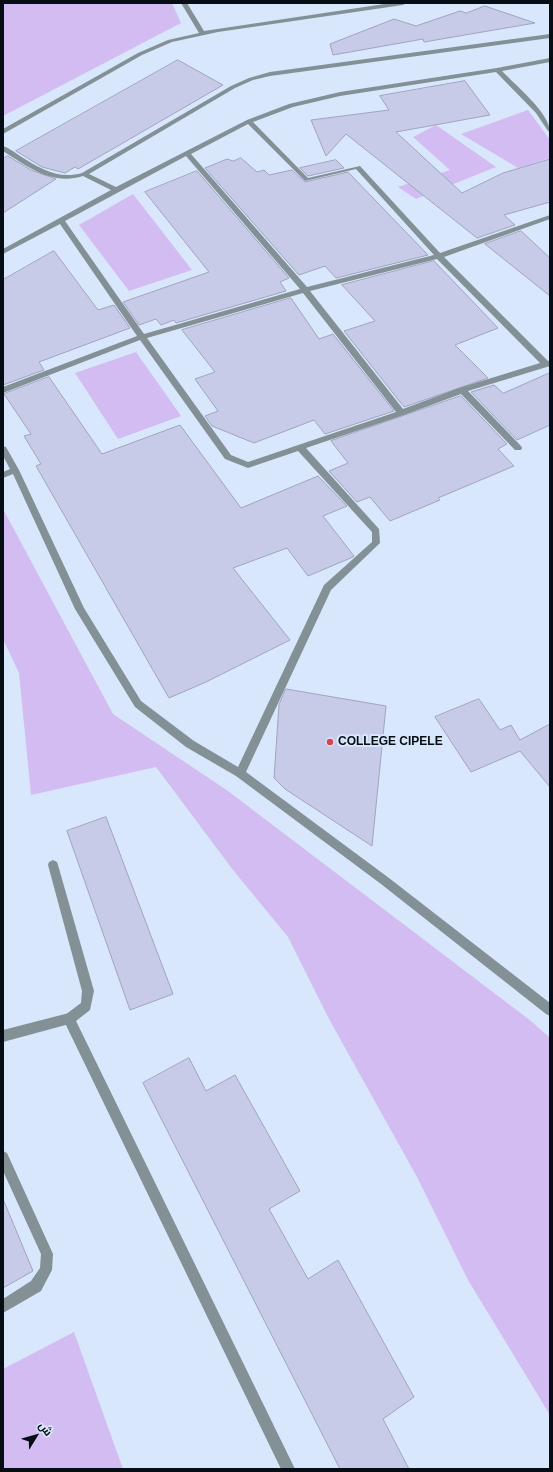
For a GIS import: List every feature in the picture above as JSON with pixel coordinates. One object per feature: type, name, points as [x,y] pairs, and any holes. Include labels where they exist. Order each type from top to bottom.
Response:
[{"type":"street","points":[[184,3],[202,33]]},
{"type":"street","points":[[3,132],[140,54],[170,41],[202,33],[403,3]]},
{"type":"street","points":[[3,148],[52,177],[72,178],[84,174],[233,87],[251,79],[270,74],[550,36]]},
{"type":"street","points":[[3,252],[116,190],[248,121],[291,105],[340,94],[497,70],[550,60]]},
{"type":"street","points":[[497,70],[538,112],[550,130]]},
{"type":"street","points":[[62,220],[142,338],[228,457],[248,465],[401,413],[462,390],[548,363],[439,256],[358,167],[307,180],[248,121]]},
{"type":"street","points":[[187,153],[305,290],[401,413]]},
{"type":"street","points":[[84,174],[116,190]]},
{"type":"street","points":[[3,390],[142,338],[305,290],[439,256],[550,217]]},
{"type":"street","points":[[462,390],[518,448]]},
{"type":"street","points":[[240,773],[327,588],[376,543],[376,531],[300,447]]},
{"type":"street","points":[[3,449],[15,470],[80,609],[138,704],[190,744],[240,773],[386,881],[550,1010]]},
{"type":"street","points":[[3,475],[15,470]]},
{"type":"street","points":[[3,1036],[70,1019],[86,1006],[88,990],[53,865]]},
{"type":"street","points":[[70,1019],[288,1469]]},
{"type":"street","points":[[3,1157],[47,1254],[46,1270],[36,1286],[3,1306]]},
{"type":"shaded area","points":[[3,3],[172,3],[181,23],[3,116]]},
{"type":"shaded area","points":[[528,110],[550,140],[550,158],[518,168],[461,134]]},
{"type":"shaded area","points":[[436,125],[496,167],[416,199],[398,187],[450,170],[413,137]]},
{"type":"shaded area","points":[[133,194],[192,270],[129,291],[79,225]]},
{"type":"shaded area","points":[[136,352],[181,416],[118,439],[75,373]]},
{"type":"shaded area","points":[[3,509],[113,714],[228,791],[531,1021],[550,1038],[550,1415],[468,1280],[417,1177],[329,1019],[288,937],[233,870],[156,767],[31,795],[19,673],[3,639]]},
{"type":"shaded area","points":[[74,1332],[123,1469],[3,1469],[3,1369]]},
{"type":"building","points":[[485,6],[535,23],[424,42],[423,39],[333,55],[330,44],[394,19],[416,26],[460,11],[466,13]]},
{"type":"building","points":[[178,60],[223,85],[78,169],[75,167],[65,173],[42,167],[16,151]]},
{"type":"building","points":[[465,81],[490,115],[396,132],[462,193],[503,173],[550,159],[550,202],[504,215],[515,225],[477,238],[346,134],[326,156],[311,120],[389,110],[380,96]]},
{"type":"building","points":[[8,156],[31,170],[56,179],[3,213],[3,159]]},
{"type":"building","points":[[241,158],[257,172],[264,170],[269,175],[292,170],[305,182],[348,172],[428,255],[336,278],[325,266],[299,275],[205,168],[227,159],[233,161]]},
{"type":"building","points":[[336,160],[344,168],[308,176],[300,168]]},
{"type":"building","points":[[197,171],[289,278],[280,282],[286,291],[176,323],[174,320],[161,325],[156,319],[139,325],[123,302],[209,272],[145,192]]},
{"type":"building","points":[[521,231],[550,258],[550,296],[485,244]]},
{"type":"building","points":[[54,251],[98,310],[114,305],[130,328],[39,362],[44,370],[3,385],[3,280]]},
{"type":"building","points":[[434,261],[498,328],[455,345],[488,378],[404,407],[344,331],[375,321],[342,285]]},
{"type":"building","points":[[291,298],[319,339],[333,334],[394,411],[325,434],[314,420],[254,443],[212,426],[205,416],[218,411],[195,379],[215,372],[182,330]]},
{"type":"building","points":[[550,373],[550,425],[517,440],[471,392],[494,385],[503,393]]},
{"type":"building","points":[[49,377],[102,454],[180,425],[241,508],[318,476],[347,506],[323,516],[354,556],[353,557],[308,576],[287,548],[233,568],[290,640],[206,682],[169,698],[36,466],[41,464],[24,436],[31,434],[4,394]]},
{"type":"building","points":[[461,396],[507,444],[498,449],[514,466],[438,498],[440,500],[390,521],[370,497],[357,502],[329,471],[348,463],[331,441]]},
{"type":"building","name":"COLLEGE CIPELE","points":[[286,689],[386,706],[372,846],[285,789],[274,778],[279,705]]},
{"type":"building","points":[[479,699],[500,730],[511,725],[520,740],[550,724],[550,787],[520,751],[471,772],[435,717]]},
{"type":"building","points":[[106,817],[173,994],[130,1010],[67,831]]},
{"type":"building","points":[[189,1058],[206,1091],[235,1075],[300,1191],[269,1209],[308,1279],[338,1260],[414,1397],[383,1419],[409,1469],[340,1469],[143,1083]]},
{"type":"building","points":[[3,1199],[33,1271],[3,1288]]},
{"type":"place","name":"COLLEGE CIPELE","points":[[330,742]]}]
